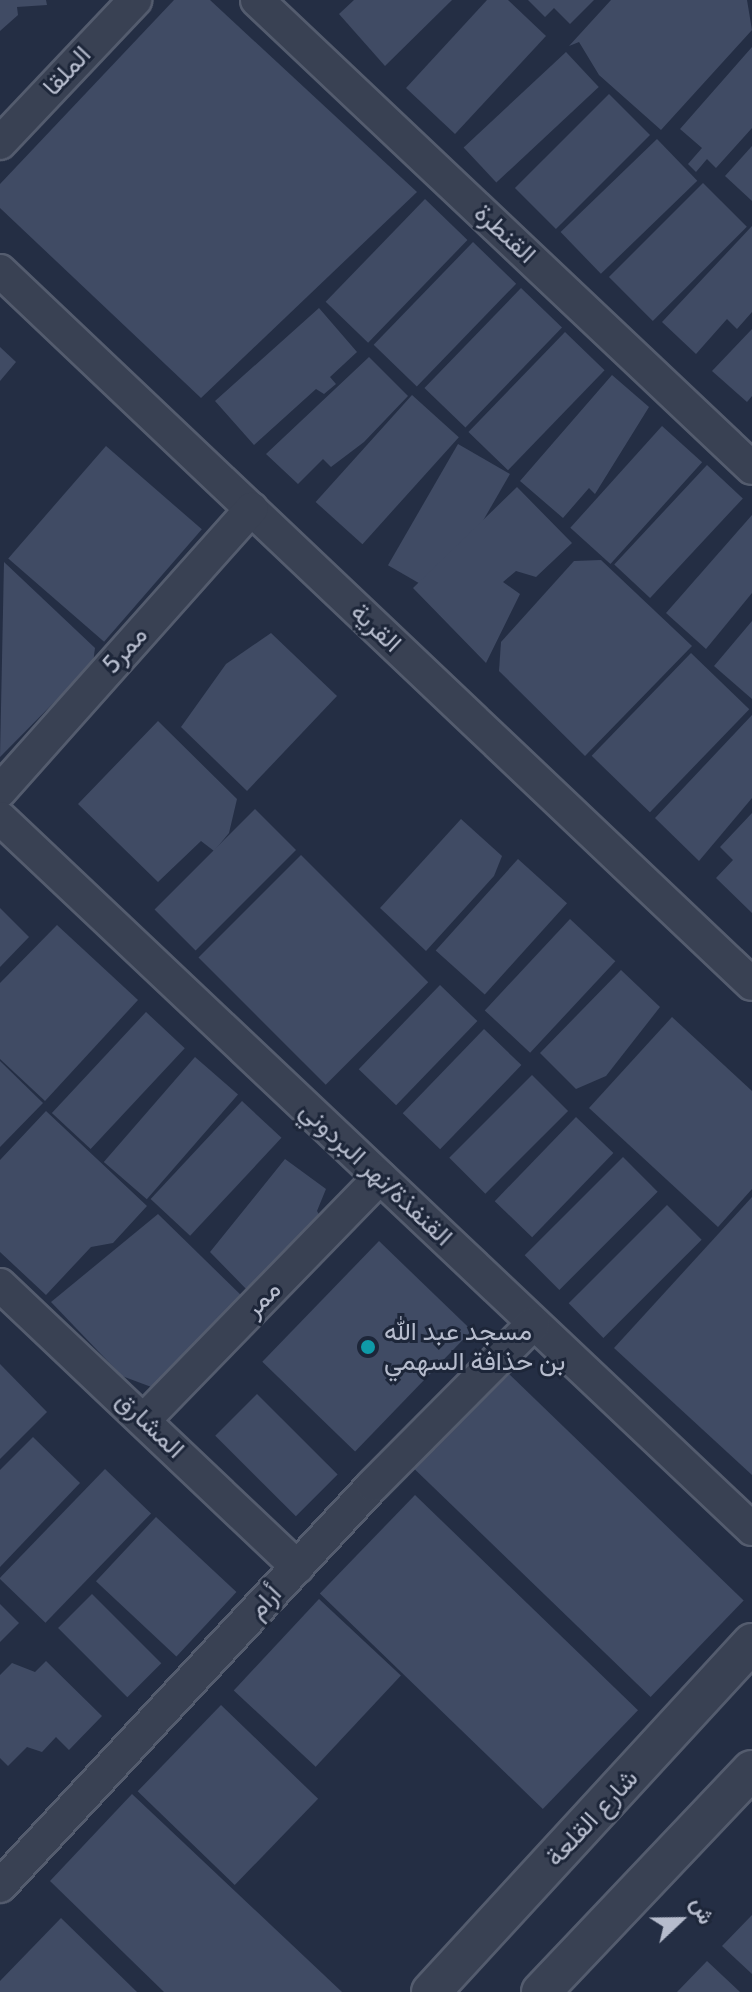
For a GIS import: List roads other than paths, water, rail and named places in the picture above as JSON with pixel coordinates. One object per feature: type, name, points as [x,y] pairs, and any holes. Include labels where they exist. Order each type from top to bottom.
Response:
[{"type":"street","name":"الملقا","points":[[0,143],[135,0]]},
{"type":"street","name":"القنطرة","points":[[257,0],[752,468]]},
{"type":"street","name":"القرية","points":[[0,271],[752,984]]},
{"type":"street","name":"ممر5","points":[[0,791],[251,509]]},
{"type":"street","name":"القنفذة/نهر البردوني","points":[[0,818],[752,1529]]},
{"type":"street","name":"ممر","points":[[145,1419],[380,1177]]},
{"type":"street","name":"المشارق","points":[[0,1285],[145,1419],[297,1567]]},
{"type":"street","name":"أرام","points":[[6,1868],[534,1323]]},
{"type":"street","name":"شارع القلعة","points":[[431,1992],[752,1643]]},
{"type":"street","points":[[541,1992],[752,1770]]},
{"type":"place","name":"مسجد عبد الله بن حذافة السهمي","points":[[368,1347]]}]
